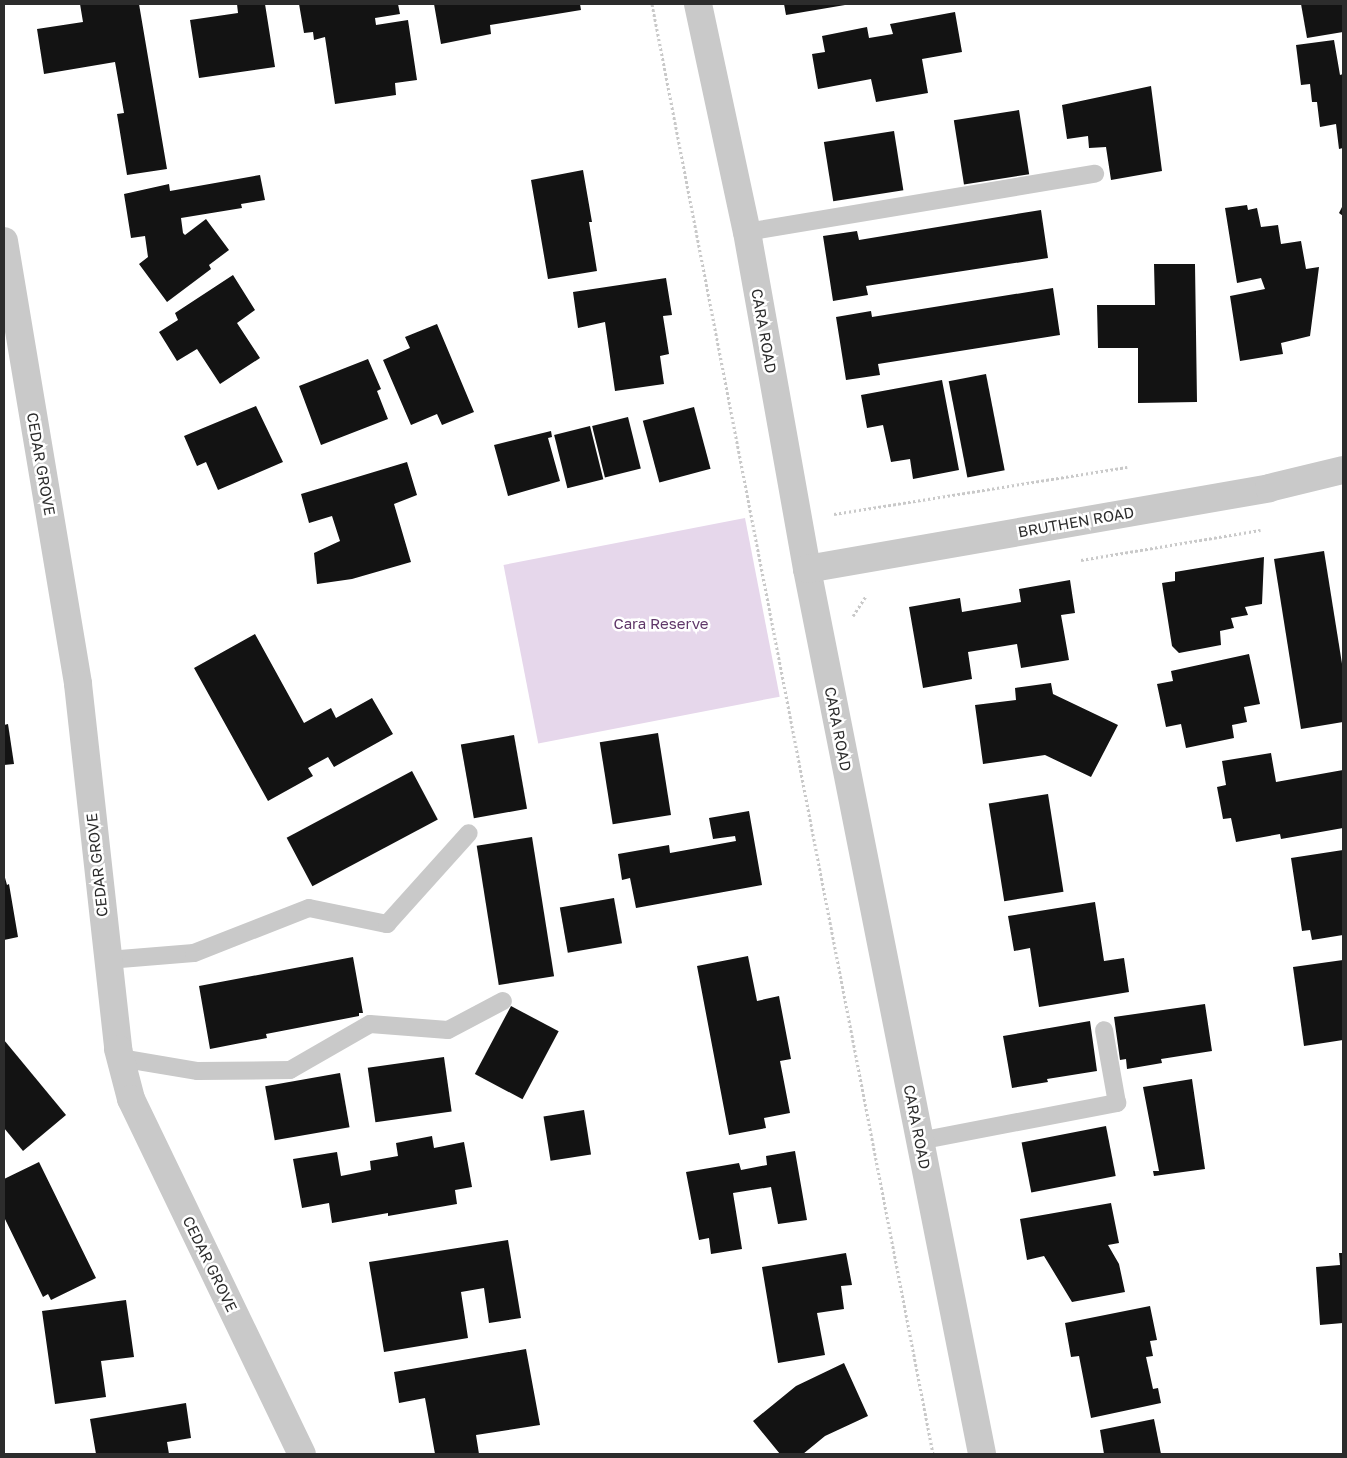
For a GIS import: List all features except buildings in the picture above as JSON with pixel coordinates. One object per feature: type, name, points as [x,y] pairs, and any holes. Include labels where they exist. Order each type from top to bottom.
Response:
[{"type":"street","name":"CARA ROAD","points":[[698,4],[747,232],[807,569],[982,1454]]},
{"type":"street","name":"CEDAR GROVE","points":[[4,241],[78,684],[120,1058],[131,1100],[302,1454]]},
{"type":"street","name":"BRUTHEN ROAD","points":[[807,569],[1268,488],[1343,470]]},
{"type":"lane","points":[[747,232],[1095,174]]},
{"type":"lane","points":[[108,960],[194,953],[309,908],[387,924],[469,833]]},
{"type":"lane","points":[[120,1058],[198,1071],[290,1070],[370,1024],[448,1030],[503,1001]]},
{"type":"lane","points":[[919,1141],[954,1132],[1117,1103],[1104,1030]]},
{"type":"path","points":[[652,4],[933,1454]]},
{"type":"path","points":[[833,514],[1127,467]]},
{"type":"path","points":[[1078,560],[1261,530]]},
{"type":"path","points":[[853,617],[866,596],[875,594]]},
{"type":"green space","name":"Cara Reserve","points":[[745,518],[780,697],[538,744],[504,565]]}]
